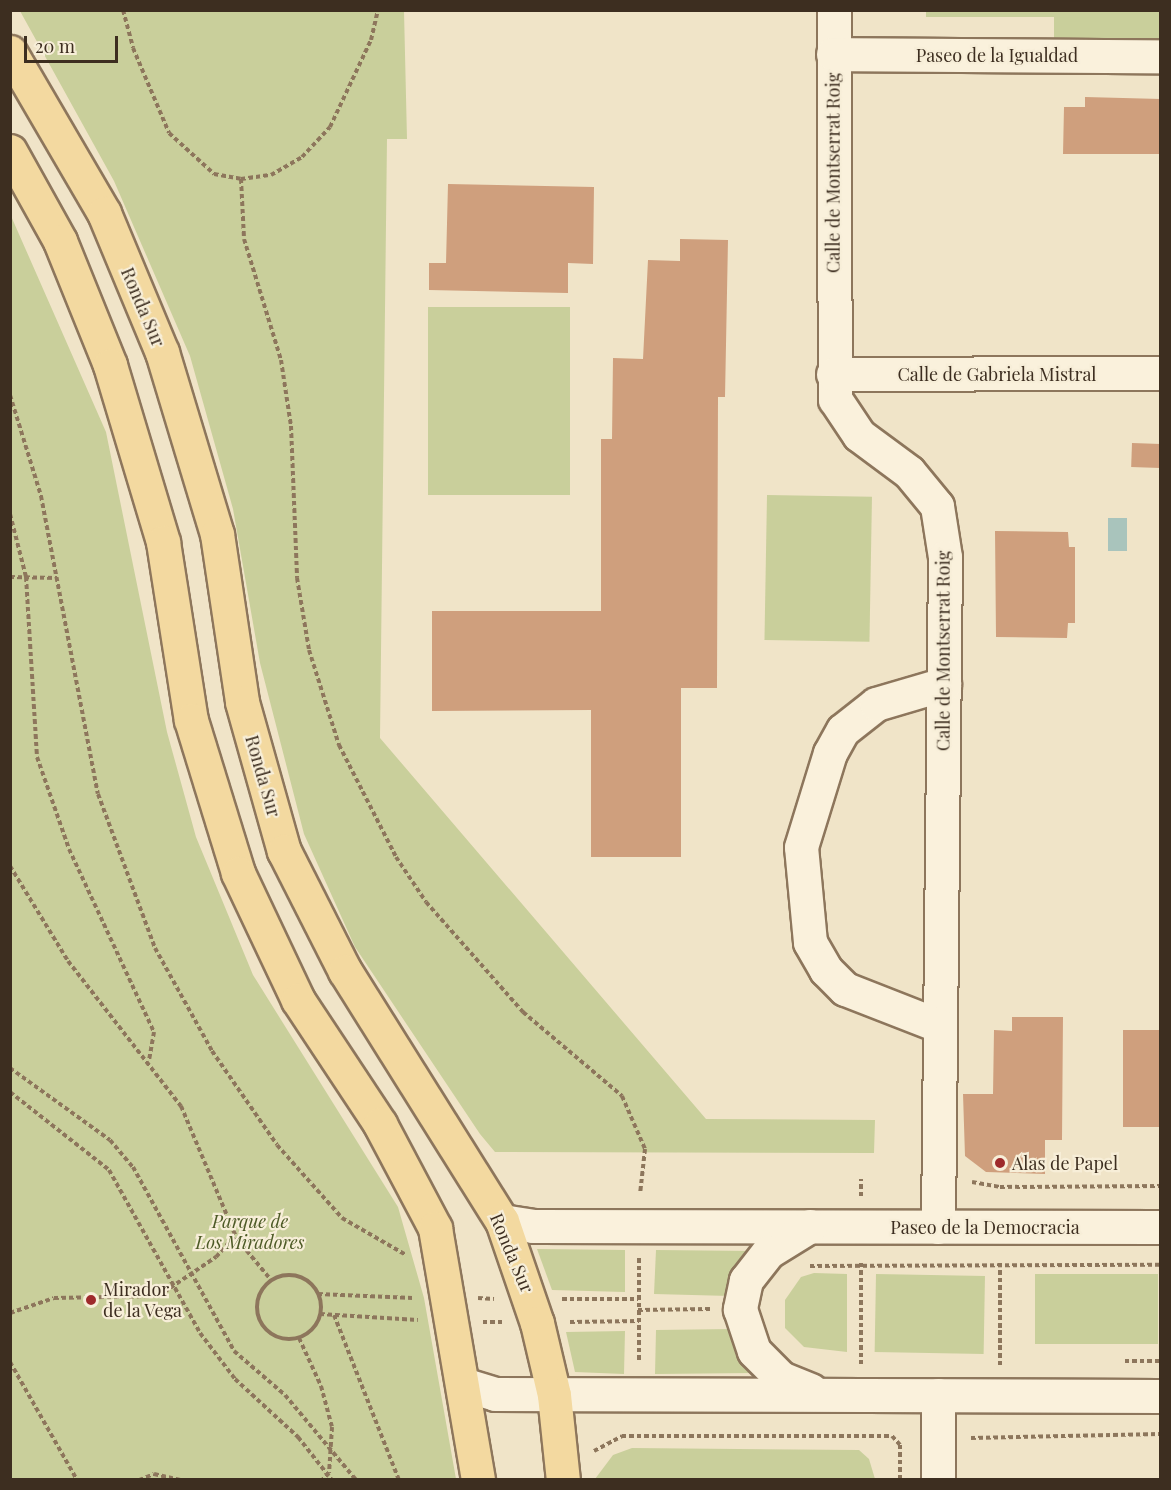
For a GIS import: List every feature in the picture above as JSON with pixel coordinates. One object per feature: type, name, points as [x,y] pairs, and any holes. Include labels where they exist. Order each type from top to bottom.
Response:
[{"type":"main road","name":"Ronda Sur","points":[[10,52],[104,213],[162,352],[218,534],[242,702],[284,851],[345,970],[502,1221],[531,1299],[554,1395],[563,1479]]},
{"type":"main road","points":[[10,151],[60,241],[110,365],[163,542],[191,720],[238,873],[298,1000],[407,1169],[435,1228],[444,1264],[466,1385],[478,1479]]},
{"type":"street","name":"Calle de Montserrat Roig","points":[[834,10],[833,374],[835,399],[845,420],[909,472],[937,506],[945,557],[938,1227]]},
{"type":"street","name":"Paseo de la Igualdad","points":[[833,54],[1161,56]]},
{"type":"street","name":"Calle de Gabriela Mistral","points":[[833,374],[1161,373]]},
{"type":"street","points":[[940,1026],[845,989],[826,970],[810,942],[801,847],[830,753],[843,729],[876,704],[944,684]]},
{"type":"street","name":"Paseo de la Democracia","points":[[502,1221],[639,1226],[1161,1227]]},
{"type":"street","points":[[810,1226],[768,1252],[746,1280],[740,1309],[761,1358],[781,1378],[822,1393]]},
{"type":"street","points":[[466,1385],[495,1394],[554,1395],[822,1393],[1161,1396]]},
{"type":"street","points":[[938,1395],[938,1479]]},
{"type":"path","points":[[123,10],[133,48],[170,133],[190,158],[214,174],[241,179],[271,175],[302,157],[330,127],[371,40],[378,10]]},
{"type":"path","points":[[241,179],[244,239],[280,360],[291,426],[297,578],[309,650],[339,745],[391,848],[426,902],[523,1012],[622,1096],[645,1149],[639,1226],[639,1393]]},
{"type":"path","points":[[10,395],[41,496],[101,804],[155,948],[212,1051],[278,1145],[342,1218],[397,1252],[444,1264]]},
{"type":"path","points":[[10,514],[26,577],[38,757],[69,849],[154,1032],[149,1061]]},
{"type":"path","points":[[10,577],[57,578]]},
{"type":"path","points":[[10,866],[68,961],[149,1061],[180,1106],[236,1236],[271,1280]]},
{"type":"path","points":[[10,1068],[110,1140],[133,1167],[234,1351],[332,1446],[356,1479]]},
{"type":"path","points":[[10,1092],[109,1170],[132,1203],[174,1290],[235,1379],[298,1437],[332,1479]]},
{"type":"path","points":[[964,1176],[976,1185],[1000,1187],[1161,1186]]},
{"type":"path","points":[[861,1179],[861,1439]]},
{"type":"path","points":[[999,1435],[1000,1187]]},
{"type":"path","points":[[10,1313],[54,1298],[122,1298],[174,1290],[236,1236]]},
{"type":"path","points":[[803,1269],[861,1264],[1161,1265]]},
{"type":"path","points":[[298,1276],[318,1294],[315,1325],[299,1338],[280,1338],[258,1317],[257,1301],[271,1280],[298,1276]]},
{"type":"path","points":[[638,1310],[740,1309]]},
{"type":"path","points":[[334,1315],[399,1479]]},
{"type":"path","points":[[299,1338],[321,1386],[332,1446],[328,1473],[322,1479]]},
{"type":"path","points":[[849,1360],[872,1360]]},
{"type":"path","points":[[988,1360],[1011,1360]]},
{"type":"path","points":[[1115,1360],[1161,1360]]},
{"type":"path","points":[[10,1362],[78,1479]]},
{"type":"path","points":[[963,1446],[974,1435],[1161,1434]]},
{"type":"path","points":[[591,1455],[608,1439],[622,1436],[861,1439],[892,1436],[900,1446],[900,1479]]},
{"type":"path","points":[[139,1479],[154,1474],[180,1479]]},
{"type":"green space","points":[[20,11],[404,11],[407,139],[387,139],[380,738],[706,1119],[875,1120],[874,1153],[495,1152],[480,1134],[355,947],[304,834],[260,663],[233,509],[190,356],[114,181]]},
{"type":"green space","points":[[926,11],[1160,11],[1160,43],[1054,43],[1054,17],[926,17]]},
{"type":"green space","name":"Parque de Los Miradores","points":[[11,216],[106,432],[167,732],[196,837],[253,975],[398,1207],[424,1298],[456,1479],[11,1479]]},
{"type":"green space","points":[[428,307],[570,307],[570,495],[428,495]]},
{"type":"green space","points":[[767,495],[872,497],[869,642],[764,640]]},
{"type":"green space","points":[[537,1249],[625,1250],[625,1292],[552,1290]]},
{"type":"green space","points":[[656,1250],[753,1251],[730,1296],[654,1294]]},
{"type":"green space","points":[[814,1273],[847,1274],[847,1352],[804,1347],[785,1328],[785,1300],[801,1277]]},
{"type":"green space","points":[[876,1274],[985,1276],[984,1354],[875,1352]]},
{"type":"green space","points":[[1035,1274],[1158,1274],[1158,1344],[1035,1344]]},
{"type":"green space","points":[[732,1329],[753,1373],[655,1374],[656,1330]]},
{"type":"green space","points":[[625,1331],[624,1374],[575,1372],[566,1332]]},
{"type":"green space","points":[[632,1448],[859,1450],[869,1459],[875,1479],[595,1479],[613,1455]]},
{"type":"water","points":[[1108,518],[1127,518],[1127,551],[1108,551]]},
{"type":"building","points":[[1085,97],[1161,99],[1160,154],[1063,154],[1064,107],[1085,107]]},
{"type":"building","points":[[448,184],[594,187],[593,264],[568,263],[568,293],[429,290],[429,263],[446,263]]},
{"type":"building","points":[[680,239],[728,240],[725,397],[718,397],[717,688],[681,688],[681,857],[591,857],[591,710],[432,711],[432,611],[601,611],[601,439],[612,439],[613,358],[643,359],[648,260],[680,261]]},
{"type":"building","points":[[1132,443],[1160,444],[1160,468],[1131,467]]},
{"type":"building","points":[[995,531],[1068,532],[1069,547],[1075,547],[1075,623],[1068,623],[1067,638],[996,637]]},
{"type":"building","points":[[1012,1017],[1063,1017],[1062,1140],[1045,1140],[1045,1174],[986,1172],[965,1156],[963,1094],[993,1094],[994,1030],[1012,1031]]},
{"type":"building","points":[[1123,1030],[1160,1030],[1160,1127],[1123,1127]]},
{"type":"place","name":"Alas de Papel","points":[[1000,1163]]},
{"type":"place","name":"Mirador de la Vega","points":[[91,1300]]}]
